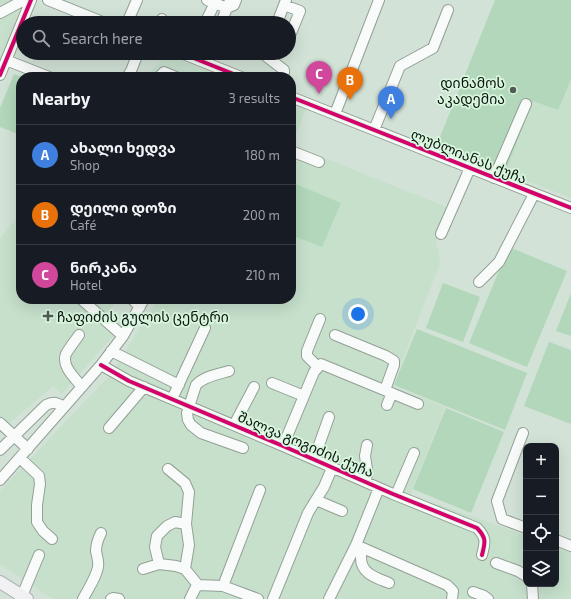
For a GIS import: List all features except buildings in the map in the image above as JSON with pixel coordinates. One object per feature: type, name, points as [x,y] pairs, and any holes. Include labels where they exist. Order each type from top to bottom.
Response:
[{"type":"main road","points":[[0,582],[23,598]]},
{"type":"street","points":[[0,13],[24,0]]},
{"type":"street","points":[[24,16],[31,0]]},
{"type":"street","points":[[48,0],[88,16]]},
{"type":"street","points":[[129,16],[135,0]]},
{"type":"street","points":[[335,114],[379,0]]},
{"type":"street","points":[[207,16],[211,2],[230,2],[224,16]]},
{"type":"street","points":[[280,16],[285,2],[300,11],[296,21]]},
{"type":"street","points":[[374,130],[400,66],[432,48],[448,10]]},
{"type":"street","points":[[0,75],[16,36]]},
{"type":"street","points":[[6,60],[36,72]]},
{"type":"street","points":[[130,72],[135,60]]},
{"type":"street","points":[[210,60],[232,72]]},
{"type":"street","points":[[271,60],[284,70],[284,72]]},
{"type":"street","name":"ლუბლიანას ქუჩა","points":[[296,99],[494,178],[514,181],[534,194],[571,208]]},
{"type":"street","points":[[494,178],[526,104]]},
{"type":"street","points":[[296,154],[318,162]]},
{"type":"street","points":[[442,234],[470,168]]},
{"type":"street","points":[[479,282],[499,262],[534,194]]},
{"type":"street","points":[[88,304],[123,336]]},
{"type":"street","points":[[0,480],[101,365],[123,336],[141,304]]},
{"type":"street","points":[[318,367],[308,356],[307,351],[320,319]]},
{"type":"street","points":[[172,399],[205,328]]},
{"type":"street","points":[[79,335],[65,358],[68,370],[82,387]]},
{"type":"street","points":[[335,335],[386,356],[394,361],[387,405]]},
{"type":"street","points":[[111,351],[179,385]]},
{"type":"street","points":[[283,446],[314,372],[321,364],[418,404]]},
{"type":"street","name":"შალვა გოგიძის ქუჩა","points":[[101,365],[130,381],[379,488],[477,528],[483,534],[485,541],[482,555]]},
{"type":"street","points":[[229,371],[199,381],[196,385],[187,413],[188,420],[191,425],[201,433],[243,448]]},
{"type":"street","points":[[272,383],[304,396]]},
{"type":"street","points":[[109,428],[144,387]]},
{"type":"street","points":[[234,425],[254,387]]},
{"type":"street","points":[[0,450],[46,405],[50,403],[57,403],[64,407]]},
{"type":"street","points":[[314,459],[329,417]]},
{"type":"street","points":[[0,423],[28,449]]},
{"type":"street","points":[[523,433],[497,501],[502,519],[523,527]]},
{"type":"street","points":[[366,482],[367,469],[365,456],[367,445]]},
{"type":"street","points":[[396,495],[414,453]]},
{"type":"street","points":[[20,458],[38,476],[40,484],[37,505],[37,522],[42,531],[52,540]]},
{"type":"street","points":[[273,599],[308,513],[324,487],[332,468]]},
{"type":"street","points":[[168,469],[186,484],[189,492],[186,524],[188,545],[185,569]]},
{"type":"street","points":[[329,599],[359,547],[379,488]]},
{"type":"street","points":[[223,586],[260,490]]},
{"type":"street","points":[[316,500],[342,511]]},
{"type":"street","points":[[159,564],[156,547],[157,536],[167,526],[175,522],[186,524]]},
{"type":"street","points":[[83,599],[98,568],[99,562],[96,550],[97,540],[101,533]]},
{"type":"street","points":[[559,541],[571,546]]},
{"type":"street","points":[[359,547],[360,559],[364,569],[371,576],[389,583]]},
{"type":"street","points":[[359,547],[447,585],[454,592],[452,599]]},
{"type":"street","points":[[23,598],[39,555]]},
{"type":"street","points":[[496,563],[523,574]]},
{"type":"street","points":[[143,569],[159,564],[169,564],[185,569],[198,585],[223,586],[258,599]]},
{"type":"street","points":[[190,599],[198,585]]},
{"type":"street","points":[[532,587],[533,599]]},
{"type":"street","points":[[473,592],[488,599]]},
{"type":"street","points":[[111,599],[119,599]]},
{"type":"shaded area","points":[[0,0],[23,0],[16,16],[0,58]]},
{"type":"shaded area","name":"დინამოს აკადემია","points":[[495,0],[571,0],[571,80],[558,110],[533,101],[506,170],[438,142]]},
{"type":"shaded area","points":[[161,60],[182,60],[212,72],[150,72]]},
{"type":"shaded area","points":[[14,74],[16,75],[16,133],[0,127],[0,108]]},
{"type":"shaded area","points":[[571,80],[571,198],[505,172],[533,100],[558,110]]},
{"type":"shaded area","points":[[296,105],[306,109],[296,135]]},
{"type":"shaded area","points":[[296,147],[451,209],[436,241],[440,263],[392,386],[445,407],[410,495],[523,535],[523,587],[559,587],[559,548],[571,553],[571,599],[53,599],[0,564],[0,491],[111,374],[155,304],[296,304]]},
{"type":"shaded area","points":[[296,184],[341,203],[322,247],[296,237]]},
{"type":"shaded area","name":"ჩაფიძის გულის ცენტრი","points":[[16,219],[16,304],[114,304],[108,312],[123,325],[62,394],[53,386],[6,426],[0,433],[0,238]]},
{"type":"shaded area","points":[[509,247],[567,271],[527,367],[469,343]]},
{"type":"shaded area","points":[[443,283],[480,297],[463,342],[426,328]]},
{"type":"shaded area","points":[[571,293],[571,336],[556,331]]},
{"type":"shaded area","points":[[417,329],[527,373],[505,430],[394,385]]},
{"type":"shaded area","points":[[549,342],[571,350],[571,424],[524,406]]},
{"type":"shaded area","points":[[446,408],[504,432],[471,513],[413,489]]},
{"type":"cycle path","points":[[24,16],[31,0]]},
{"type":"cycle path","points":[[0,75],[16,36]]},
{"type":"cycle path","points":[[198,60],[228,72]]},
{"type":"cycle path","points":[[296,99],[571,208]]},
{"type":"cycle path","points":[[101,365],[129,381],[393,494],[477,528],[484,538],[482,555]]},
{"type":"place","name":"დინამოს აკადემია","points":[[513,90]]},
{"type":"place","name":"ნირკანა","points":[[319,94]]},
{"type":"place","name":"დეილი დოზი","points":[[350,100]]},
{"type":"place","name":"ახალი ხედვა","points":[[391,119]]},
{"type":"place","name":"ჩაფიძის გულის ცენტრი","points":[[48,316]]}]
